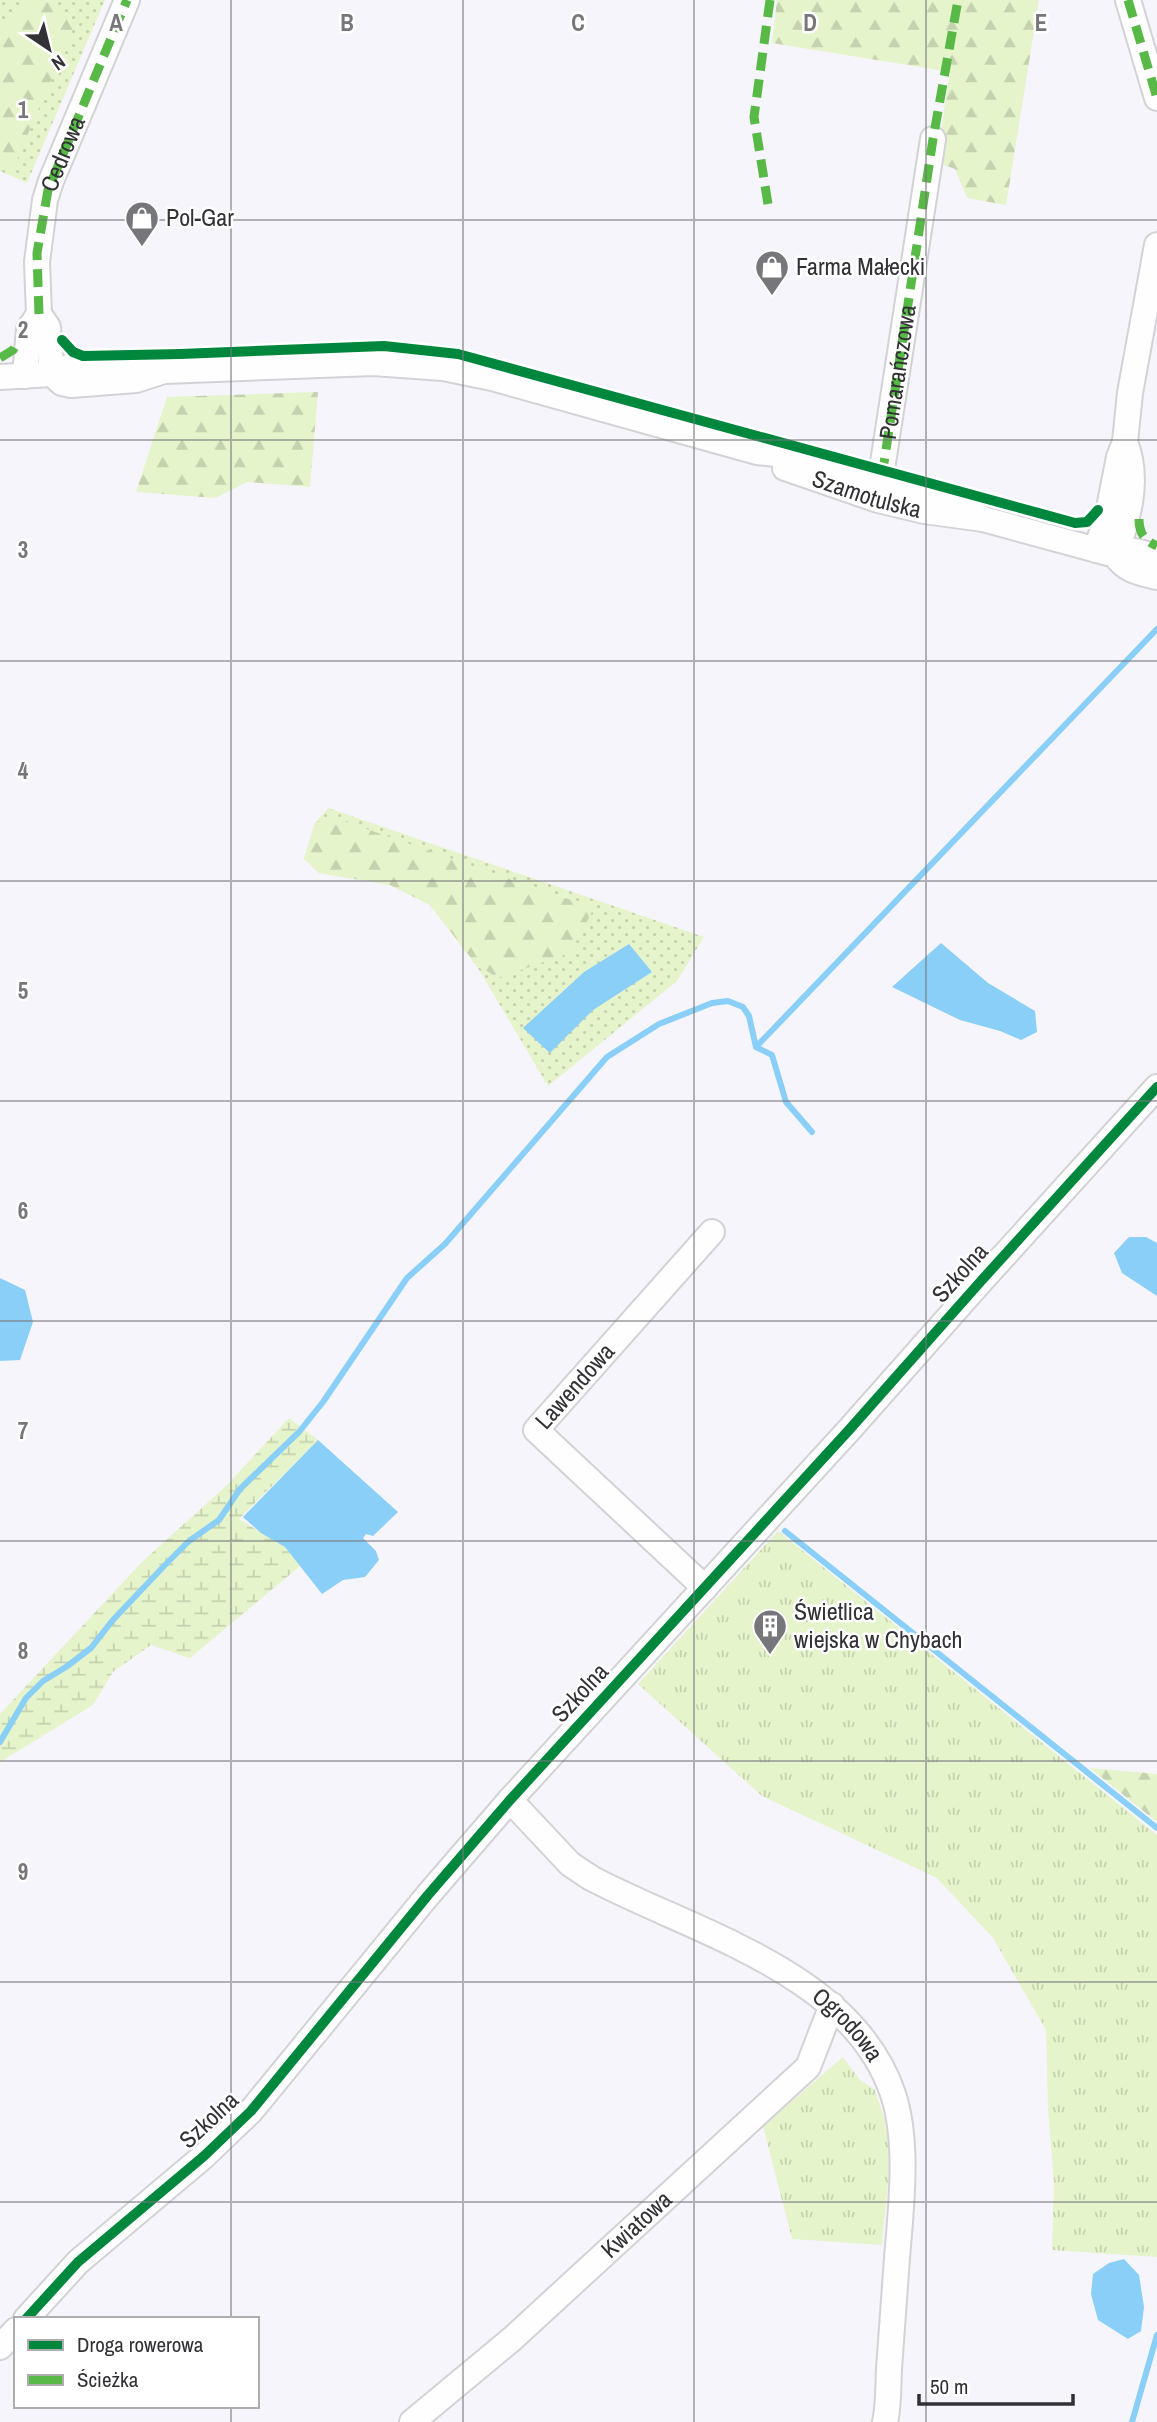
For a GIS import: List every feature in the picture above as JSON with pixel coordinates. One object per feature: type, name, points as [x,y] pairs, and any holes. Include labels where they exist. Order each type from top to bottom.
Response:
[{"type":"street","name":"Cedrowa","points":[[51,374],[48,327],[39,314],[37,253],[48,190],[127,0]]},
{"type":"street","points":[[1128,0],[1157,98]]},
{"type":"street","name":"Pomarańczowa","points":[[879,490],[933,139]]},
{"type":"street","points":[[1106,553],[1128,517],[1129,456],[1125,442],[1130,393],[1157,245]]},
{"type":"street","name":"Cedrowa","points":[[25,376],[29,329],[39,314]]},
{"type":"street","name":"Szamotulska","points":[[0,377],[51,374],[73,365],[115,363],[135,364],[164,371],[373,363],[443,368],[492,378],[757,452],[793,456],[879,490],[935,496],[983,519],[1106,553],[1131,571],[1157,577]]},
{"type":"street","name":"Szamotulska","points":[[1106,553],[1131,550],[1157,557]]},
{"type":"street","name":"Szkolna","points":[[28,2317],[78,2262],[251,2112],[428,1895],[510,1800],[1157,1087]]},
{"type":"street","name":"Lawendowa","points":[[705,1588],[536,1430],[712,1232]]},
{"type":"street","name":"Ogrodowa","points":[[510,1800],[570,1864],[591,1878],[782,1970],[832,2005],[860,2036],[878,2063],[893,2094],[902,2155],[885,2422]]},
{"type":"street","name":"Kwiatowa","points":[[412,2422],[512,2339],[808,2067],[832,2005]]},
{"type":"street","points":[[0,2347],[14,2332]]},
{"type":"green space","points":[[0,0],[105,0],[27,183],[0,171]]},
{"type":"green space","points":[[33,0],[51,4],[75,23],[12,172],[0,166],[0,26]]},
{"type":"green space","points":[[777,0],[1039,0],[1006,205],[967,198],[955,169],[936,162],[950,72],[772,43]]},
{"type":"green space","points":[[318,392],[310,487],[247,482],[215,498],[136,492],[167,397]]},
{"type":"green space","points":[[328,808],[704,937],[677,981],[548,1086],[478,968],[430,905],[390,885],[319,873],[304,859],[315,823]]},
{"type":"green space","points":[[332,817],[594,908],[570,953],[498,978],[476,964],[430,905],[390,885],[319,873],[304,859],[315,823]]},
{"type":"green space","points":[[289,1418],[318,1440],[239,1519],[285,1547],[300,1566],[190,1658],[151,1645],[113,1672],[93,1705],[0,1762],[0,1714],[142,1562],[226,1486]]},
{"type":"green space","points":[[778,1531],[1157,1835],[1157,2257],[1052,2250],[1054,2183],[1048,2110],[1046,2030],[993,1938],[937,1878],[762,1796],[638,1684]]},
{"type":"green space","points":[[1090,1768],[1157,1774],[1157,1822]]},
{"type":"green space","points":[[843,2057],[860,2080],[875,2090],[885,2120],[891,2151],[882,2245],[792,2239],[763,2126]]},
{"type":"water","points":[[941,943],[988,983],[1035,1011],[1037,1032],[1021,1040],[960,1020],[892,987]]},
{"type":"water","points":[[629,944],[652,972],[593,1010],[550,1053],[523,1028],[584,972]]},
{"type":"water","points":[[1129,1237],[1146,1237],[1157,1243],[1157,1296],[1122,1273],[1114,1253]]},
{"type":"water","points":[[0,1278],[25,1290],[33,1322],[20,1360],[0,1361]]},
{"type":"water","points":[[318,1440],[398,1512],[373,1536],[366,1534],[363,1538],[376,1551],[379,1560],[365,1577],[343,1580],[322,1594],[285,1547],[261,1533],[243,1517]]},
{"type":"water","points":[[1124,2259],[1139,2275],[1144,2307],[1141,2331],[1128,2339],[1098,2320],[1091,2294],[1093,2274],[1109,2263]]},
{"type":"waterway","points":[[756,1047],[1157,629]]},
{"type":"waterway","points":[[0,1742],[26,1698],[43,1681],[91,1648],[112,1621],[165,1565],[189,1541],[219,1520],[240,1489],[299,1432],[323,1402],[407,1278],[445,1244],[607,1057],[659,1024],[712,1003],[728,1001],[743,1007],[749,1016],[756,1047],[772,1055],[786,1102],[812,1132]]},
{"type":"waterway","points":[[785,1531],[1157,1828]]},
{"type":"waterway","points":[[1132,2422],[1157,2335]]},
{"type":"marked path","points":[[39,314],[37,253],[48,190],[127,0]]},
{"type":"marked path","points":[[768,204],[754,117],[770,0]]},
{"type":"marked path","points":[[882,476],[933,139],[958,0]]},
{"type":"marked path","points":[[1128,0],[1157,98]]},
{"type":"marked path","points":[[0,358],[13,350],[17,343]]},
{"type":"marked path","points":[[1139,519],[1143,536],[1157,546]]},
{"type":"cycle path","points":[[62,340],[73,352],[83,356],[384,346],[458,354],[1075,523],[1087,522],[1098,510]]},
{"type":"cycle path","points":[[28,2317],[78,2262],[204,2156],[251,2111],[428,1895],[510,1800],[849,1430],[1157,1087]]},
{"type":"place","name":"Pol-Gar","points":[[142,248]]},
{"type":"place","name":"Farma Małecki","points":[[772,297]]},
{"type":"place","name":"Świetlica wiejska w Chybach","points":[[770,1656]]}]
